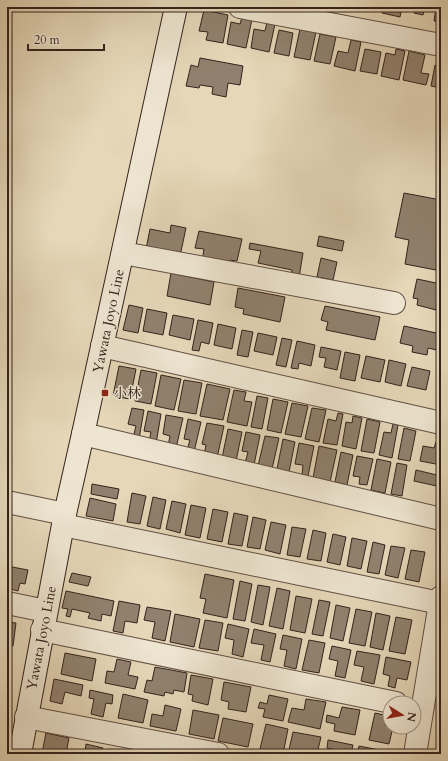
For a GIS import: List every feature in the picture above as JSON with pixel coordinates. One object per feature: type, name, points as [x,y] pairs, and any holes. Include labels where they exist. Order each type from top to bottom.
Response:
[{"type":"street","name":"Yawata Joyo Line","points":[[20,754],[64,520],[176,7]]},
{"type":"street","points":[[240,7],[441,45]]},
{"type":"street","points":[[123,253],[394,303]]},
{"type":"street","points":[[102,346],[441,423]]},
{"type":"street","points":[[83,434],[441,519]]},
{"type":"street","points":[[7,502],[64,520],[440,600],[421,695]]},
{"type":"street","points":[[7,603],[44,620],[382,700]]},
{"type":"street","points":[[26,718],[218,754]]},
{"type":"street","points":[[415,754],[416,735]]},
{"type":"building","points":[[384,7],[402,7],[400,17],[382,13]]},
{"type":"building","points":[[408,7],[425,7],[423,15],[414,13],[415,8]]},
{"type":"building","points":[[436,7],[441,7],[441,22],[434,21]]},
{"type":"building","points":[[204,10],[228,15],[223,43],[206,40],[208,32],[199,31]]},
{"type":"building","points":[[242,17],[252,19],[246,48],[227,44],[231,22],[240,24]]},
{"type":"building","points":[[267,22],[275,24],[269,52],[251,48],[254,29],[265,31]]},
{"type":"building","points":[[300,29],[316,32],[310,60],[294,57]]},
{"type":"building","points":[[279,30],[293,33],[289,56],[274,53]]},
{"type":"building","points":[[320,34],[336,37],[330,64],[314,61]]},
{"type":"building","points":[[351,40],[361,42],[355,71],[334,66],[338,51],[348,53]]},
{"type":"building","points":[[365,49],[381,52],[377,74],[360,71]]},
{"type":"building","points":[[396,49],[405,51],[399,80],[381,76],[386,53],[395,55]]},
{"type":"building","points":[[409,51],[425,55],[421,73],[429,74],[426,85],[403,80]]},
{"type":"building","points":[[200,58],[243,66],[240,85],[228,83],[226,97],[212,94],[213,87],[200,85],[199,88],[186,86],[191,65],[198,67]]},
{"type":"building","points":[[435,65],[441,66],[441,88],[431,86]]},
{"type":"building","points":[[404,193],[441,200],[441,271],[405,264],[409,240],[395,237]]},
{"type":"building","points":[[171,225],[186,228],[180,256],[146,249],[150,229],[170,233]]},
{"type":"building","points":[[199,231],[242,239],[237,261],[230,260],[229,266],[202,261],[204,249],[195,248]]},
{"type":"building","points":[[319,236],[344,241],[342,251],[317,246]]},
{"type":"building","points":[[250,243],[303,253],[299,278],[291,276],[292,270],[258,263],[261,251],[249,249]]},
{"type":"building","points":[[321,258],[337,262],[333,280],[317,277]]},
{"type":"building","points":[[171,273],[214,282],[210,305],[167,296]]},
{"type":"building","points":[[417,279],[441,284],[441,307],[438,306],[436,310],[417,305],[418,299],[413,298]]},
{"type":"building","points":[[238,288],[285,297],[280,322],[243,314],[244,309],[235,307]]},
{"type":"building","points":[[129,305],[143,308],[138,333],[123,330]]},
{"type":"building","points":[[325,306],[380,317],[375,340],[326,330],[328,322],[321,320]]},
{"type":"building","points":[[147,309],[167,313],[163,335],[143,331]]},
{"type":"building","points":[[173,315],[194,319],[190,340],[169,335]]},
{"type":"building","points":[[198,320],[213,323],[209,344],[201,342],[199,351],[192,350]]},
{"type":"building","points":[[218,324],[236,328],[232,349],[214,345]]},
{"type":"building","points":[[404,326],[441,334],[441,351],[428,348],[427,355],[412,352],[413,346],[400,343]]},
{"type":"building","points":[[242,330],[253,332],[248,357],[237,355]]},
{"type":"building","points":[[258,333],[277,337],[273,355],[254,351]]},
{"type":"building","points":[[282,338],[292,340],[286,367],[276,365]]},
{"type":"building","points":[[297,341],[315,345],[311,366],[299,363],[298,369],[291,368]]},
{"type":"building","points":[[321,347],[341,351],[337,370],[324,367],[326,358],[319,357]]},
{"type":"building","points":[[345,352],[360,355],[355,381],[340,378]]},
{"type":"building","points":[[366,356],[385,360],[380,382],[361,378]]},
{"type":"building","points":[[389,360],[406,364],[401,386],[385,382]]},
{"type":"building","points":[[119,366],[136,369],[130,399],[113,396]]},
{"type":"building","points":[[412,367],[430,371],[426,390],[407,386]]},
{"type":"building","points":[[141,370],[157,373],[151,404],[135,401]]},
{"type":"building","points":[[161,375],[181,379],[174,410],[155,406]]},
{"type":"building","points":[[184,380],[202,383],[196,414],[178,411]]},
{"type":"building","points":[[207,384],[230,389],[223,420],[200,416]]},
{"type":"building","points":[[234,390],[246,392],[244,401],[252,402],[247,426],[227,422]]},
{"type":"building","points":[[257,396],[268,398],[262,429],[251,427]]},
{"type":"building","points":[[273,399],[288,402],[281,433],[267,430]]},
{"type":"building","points":[[292,403],[308,406],[301,437],[285,434]]},
{"type":"building","points":[[132,408],[144,410],[139,439],[133,438],[136,426],[128,424]]},
{"type":"building","points":[[312,408],[326,410],[319,442],[305,439]]},
{"type":"building","points":[[148,411],[161,414],[156,444],[149,442],[151,432],[144,431]]},
{"type":"building","points":[[338,413],[343,414],[337,445],[323,443],[328,419],[336,421]]},
{"type":"building","points":[[166,415],[183,418],[176,448],[168,446],[170,436],[163,434]]},
{"type":"building","points":[[353,416],[362,418],[356,449],[342,446],[346,422],[352,423]]},
{"type":"building","points":[[188,419],[201,422],[194,452],[187,450],[190,440],[184,439]]},
{"type":"building","points":[[367,419],[380,422],[374,453],[361,451]]},
{"type":"building","points":[[207,423],[224,426],[217,458],[204,455],[206,445],[202,444]]},
{"type":"building","points":[[393,424],[398,425],[392,458],[379,455],[384,432],[391,433]]},
{"type":"building","points":[[404,428],[416,431],[410,461],[398,459]]},
{"type":"building","points":[[228,429],[242,432],[236,461],[222,458]]},
{"type":"building","points":[[246,432],[260,435],[254,465],[245,463],[248,452],[242,451]]},
{"type":"building","points":[[265,436],[279,438],[272,469],[258,466]]},
{"type":"building","points":[[283,439],[295,442],[289,472],[277,469]]},
{"type":"building","points":[[436,442],[441,443],[441,465],[420,461],[423,446],[434,448]]},
{"type":"building","points":[[299,443],[314,446],[308,476],[302,475],[303,465],[295,464]]},
{"type":"building","points":[[319,446],[337,450],[330,482],[313,478]]},
{"type":"building","points":[[341,452],[353,455],[347,485],[335,482]]},
{"type":"building","points":[[357,456],[373,459],[367,485],[359,484],[360,477],[353,476]]},
{"type":"building","points":[[377,459],[391,462],[385,493],[371,490]]},
{"type":"building","points":[[397,463],[407,465],[402,496],[391,494]]},
{"type":"building","points":[[416,470],[441,476],[441,487],[414,481]]},
{"type":"building","points":[[92,484],[119,489],[117,499],[91,494]]},
{"type":"building","points":[[132,493],[146,496],[140,524],[127,522]]},
{"type":"building","points":[[153,497],[166,500],[160,529],[147,526]]},
{"type":"building","points":[[90,498],[116,504],[113,521],[86,516]]},
{"type":"building","points":[[172,501],[186,504],[180,533],[166,529]]},
{"type":"building","points":[[191,505],[206,508],[200,538],[185,535]]},
{"type":"building","points":[[213,509],[228,512],[222,542],[207,539]]},
{"type":"building","points":[[234,513],[248,516],[242,546],[228,544]]},
{"type":"building","points":[[253,517],[266,520],[260,549],[247,547]]},
{"type":"building","points":[[271,522],[286,525],[280,554],[265,550]]},
{"type":"building","points":[[292,527],[306,529],[300,557],[287,555]]},
{"type":"building","points":[[313,530],[326,533],[321,561],[307,559]]},
{"type":"building","points":[[333,534],[346,537],[340,565],[327,562]]},
{"type":"building","points":[[352,538],[367,541],[361,569],[347,566]]},
{"type":"building","points":[[373,542],[385,545],[379,574],[367,572]]},
{"type":"building","points":[[391,546],[405,548],[398,578],[385,575]]},
{"type":"building","points":[[411,550],[425,552],[419,582],[405,579]]},
{"type":"building","points":[[7,566],[28,570],[25,584],[20,583],[18,591],[7,588]]},
{"type":"building","points":[[72,573],[91,577],[88,586],[69,582]]},
{"type":"building","points":[[205,574],[234,580],[227,618],[203,613],[206,599],[200,598]]},
{"type":"building","points":[[240,581],[252,584],[245,621],[233,619]]},
{"type":"building","points":[[258,585],[270,587],[263,625],[251,622]]},
{"type":"building","points":[[277,588],[290,591],[283,629],[269,626]]},
{"type":"building","points":[[66,591],[114,601],[111,616],[102,614],[101,621],[88,618],[90,613],[72,609],[70,617],[66,616],[68,609],[62,608]]},
{"type":"building","points":[[296,596],[312,599],[305,633],[290,630]]},
{"type":"building","points":[[319,600],[330,602],[323,636],[312,634]]},
{"type":"building","points":[[119,601],[140,605],[137,623],[125,621],[123,633],[113,631]]},
{"type":"building","points":[[336,605],[350,608],[343,641],[330,638]]},
{"type":"building","points":[[147,607],[171,611],[165,641],[152,638],[155,622],[144,620]]},
{"type":"building","points":[[356,609],[372,612],[365,646],[349,643]]},
{"type":"building","points":[[376,613],[390,616],[383,650],[370,647]]},
{"type":"building","points":[[175,614],[200,619],[194,647],[170,642]]},
{"type":"building","points":[[396,617],[412,620],[405,654],[389,651]]},
{"type":"building","points":[[205,620],[223,623],[218,651],[199,648]]},
{"type":"building","points":[[7,622],[16,623],[13,646],[7,645]]},
{"type":"building","points":[[228,624],[249,629],[243,657],[232,654],[234,640],[225,638]]},
{"type":"building","points":[[254,629],[276,634],[270,662],[261,660],[264,645],[251,643]]},
{"type":"building","points":[[283,635],[302,639],[296,669],[284,666],[287,650],[280,649]]},
{"type":"building","points":[[309,640],[325,643],[319,673],[302,670]]},
{"type":"building","points":[[332,646],[351,650],[345,678],[335,676],[338,661],[329,659]]},
{"type":"building","points":[[357,651],[380,655],[374,684],[361,681],[364,667],[354,665]]},
{"type":"building","points":[[65,653],[96,659],[92,681],[61,674]]},
{"type":"building","points":[[386,657],[411,662],[407,680],[397,678],[395,688],[388,686],[390,676],[383,674]]},
{"type":"building","points":[[117,659],[131,662],[128,675],[138,677],[135,689],[105,683],[107,671],[114,672]]},
{"type":"building","points":[[155,667],[187,673],[184,692],[174,690],[173,694],[165,692],[164,696],[144,692],[147,680],[152,681]]},
{"type":"building","points":[[191,675],[213,679],[208,705],[192,701],[193,695],[188,694]]},
{"type":"building","points":[[54,679],[83,685],[81,696],[65,692],[62,704],[50,701]]},
{"type":"building","points":[[224,682],[251,687],[246,712],[228,709],[229,702],[221,700]]},
{"type":"building","points":[[90,690],[113,695],[112,704],[106,703],[103,717],[91,714],[94,699],[89,698]]},
{"type":"building","points":[[123,694],[148,700],[143,723],[118,718]]},
{"type":"building","points":[[269,695],[288,699],[283,721],[263,717],[265,709],[258,708],[260,702],[267,704]]},
{"type":"building","points":[[306,699],[326,702],[320,729],[288,722],[292,708],[304,710]]},
{"type":"building","points":[[165,705],[181,709],[176,731],[150,726],[152,714],[163,716]]},
{"type":"building","points":[[342,707],[360,710],[355,735],[334,731],[335,724],[326,722],[327,715],[339,718]]},
{"type":"building","points":[[193,710],[219,715],[214,739],[189,734]]},
{"type":"building","points":[[375,713],[382,715],[382,735],[391,735],[389,744],[369,740]]},
{"type":"building","points":[[223,718],[253,724],[248,747],[218,741]]},
{"type":"building","points":[[266,724],[288,729],[283,754],[260,749]]},
{"type":"building","points":[[293,732],[321,737],[317,754],[288,754]]},
{"type":"building","points":[[46,733],[69,738],[66,754],[42,753]]},
{"type":"building","points":[[328,740],[353,745],[351,754],[335,754],[336,750],[327,748]]},
{"type":"building","points":[[86,744],[103,748],[102,754],[70,754],[71,749],[85,752]]},
{"type":"building","points":[[359,746],[395,753],[357,754]]},
{"type":"building","points":[[109,749],[134,754],[108,754]]},
{"type":"place","name":"小林","points":[[105,393]]}]
